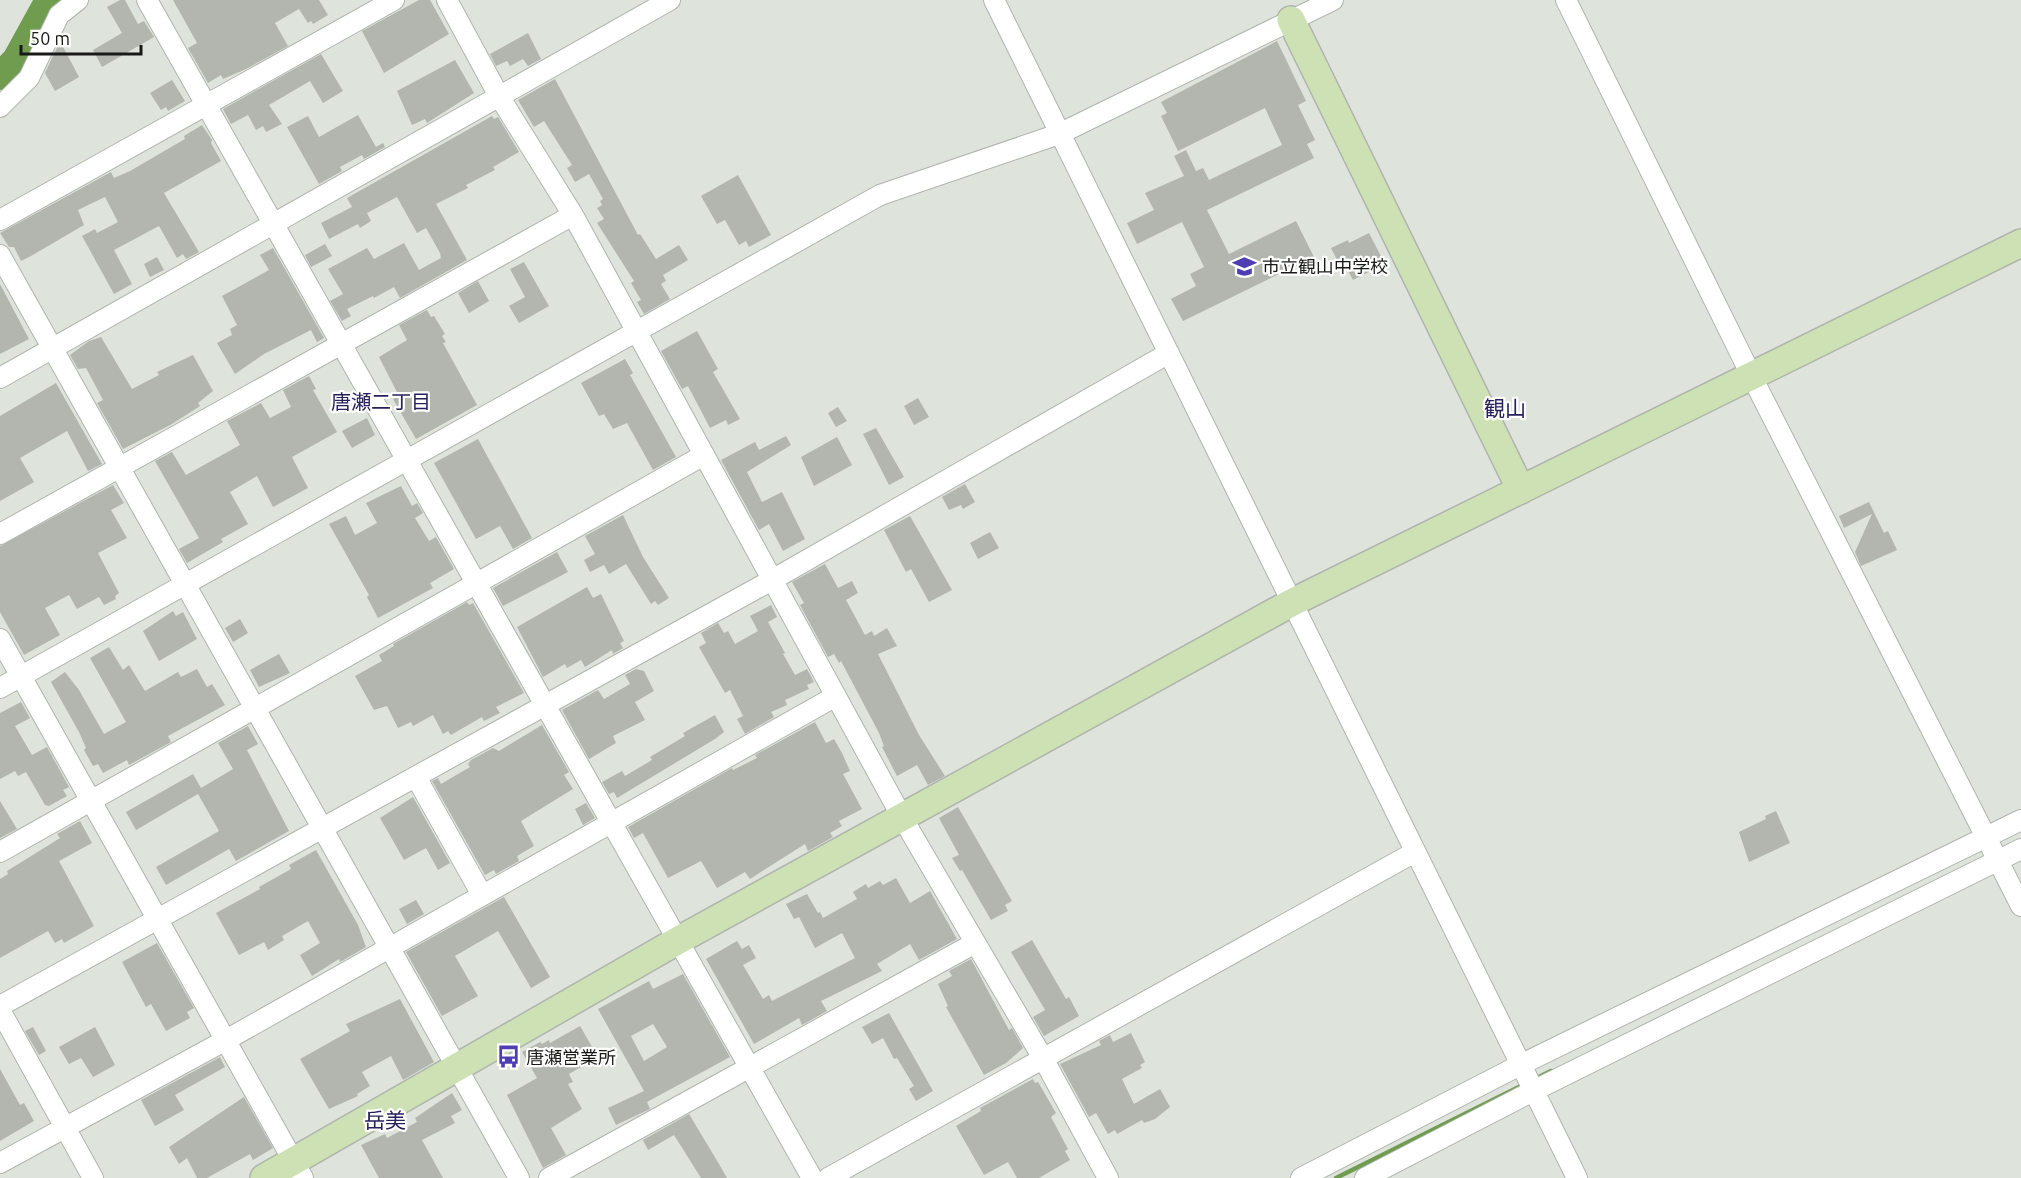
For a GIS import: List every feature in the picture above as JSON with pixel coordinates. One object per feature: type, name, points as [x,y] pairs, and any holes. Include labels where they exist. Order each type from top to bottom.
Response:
[{"type":"street","points":[[0,107],[29,78],[59,15],[78,0]]},
{"type":"street","points":[[147,0],[340,344],[547,704],[611,824],[812,1178]]},
{"type":"street","points":[[0,220],[394,0]]},
{"type":"street","points":[[447,0],[499,96],[573,215],[903,819],[1044,1060],[1108,1178]]},
{"type":"street","points":[[0,378],[275,225],[670,0]]},
{"type":"street","points":[[994,0],[1577,1178]]},
{"type":"street","points":[[0,688],[880,195],[1059,134],[1333,0]]},
{"type":"street","points":[[1566,0],[1751,375],[2021,906]]},
{"type":"street","points":[[1291,20],[1521,490]]},
{"type":"street","points":[[0,534],[573,215]]},
{"type":"street","points":[[264,1178],[299,1169],[455,1067],[677,941],[903,819],[1292,603],[2021,243]]},
{"type":"street","points":[[0,255],[387,947],[519,1178]]},
{"type":"street","points":[[93,1178],[0,1008],[772,580],[1169,353]]},
{"type":"street","points":[[0,852],[704,455]]},
{"type":"street","points":[[0,639],[299,1169]]},
{"type":"street","points":[[0,1163],[226,1040],[387,947],[611,824],[836,696]]},
{"type":"street","points":[[416,777],[482,895]]},
{"type":"street","points":[[1301,1178],[1520,1065],[2021,820]]},
{"type":"street","points":[[1365,1178],[1533,1090],[2021,849]]},
{"type":"street","points":[[828,1178],[1416,852]]},
{"type":"street","points":[[549,1178],[975,943]]},
{"type":"building","points":[[120,0],[125,0],[138,24],[144,21],[154,37],[102,67],[93,50],[122,33],[107,7]]},
{"type":"building","points":[[173,0],[319,0],[328,15],[313,24],[311,21],[308,23],[299,9],[275,23],[288,46],[246,69],[223,79],[221,75],[208,83],[188,48],[197,43]]},
{"type":"building","points":[[419,0],[430,0],[449,34],[384,73],[362,31]]},
{"type":"building","points":[[528,33],[541,59],[528,66],[523,59],[510,66],[507,61],[496,66],[490,54]]},
{"type":"building","points":[[60,41],[79,77],[55,91],[45,73]]},
{"type":"building","points":[[1277,41],[1306,101],[1298,105],[1315,140],[1307,144],[1314,158],[1207,210],[1229,254],[1296,221],[1314,257],[1183,321],[1171,299],[1196,286],[1190,274],[1204,267],[1182,222],[1137,244],[1127,223],[1154,210],[1145,193],[1184,176],[1174,156],[1186,150],[1196,171],[1203,168],[1209,180],[1282,145],[1265,108],[1178,151],[1161,116],[1167,113],[1161,102]]},
{"type":"building","points":[[321,54],[343,91],[323,103],[310,81],[269,105],[282,124],[266,132],[263,126],[256,130],[248,115],[231,124],[223,109]]},
{"type":"building","points":[[455,60],[474,93],[427,123],[425,119],[412,125],[397,91]]},
{"type":"building","points":[[555,79],[638,235],[640,234],[656,259],[679,245],[688,260],[663,275],[666,281],[661,284],[670,299],[644,314],[637,302],[641,300],[631,283],[634,281],[597,223],[604,219],[597,208],[602,205],[600,201],[603,199],[589,174],[575,182],[567,168],[572,165],[544,121],[534,127],[518,100]]},
{"type":"building","points":[[172,80],[185,101],[168,111],[166,107],[161,110],[150,93]]},
{"type":"building","points":[[358,115],[376,147],[383,143],[385,147],[364,159],[362,155],[340,167],[342,171],[319,184],[287,127],[308,116],[319,137]]},
{"type":"building","points":[[492,116],[494,119],[498,117],[519,152],[493,167],[495,170],[466,185],[468,188],[436,204],[467,260],[400,298],[394,287],[374,298],[373,296],[347,309],[351,316],[342,321],[330,301],[343,294],[328,269],[367,248],[374,259],[404,243],[419,270],[441,258],[440,253],[426,228],[417,233],[397,197],[367,213],[371,221],[360,228],[358,224],[329,239],[321,223],[352,207],[347,198]]},
{"type":"building","points":[[202,125],[212,140],[211,143],[221,161],[164,193],[199,252],[186,259],[183,254],[177,258],[159,226],[114,250],[132,284],[114,294],[82,236],[95,229],[97,233],[118,222],[105,197],[78,210],[84,225],[21,261],[14,247],[9,247],[0,233],[111,172],[114,178],[130,171],[185,139],[184,136]]},
{"type":"building","points":[[738,175],[771,235],[749,247],[746,241],[739,245],[725,220],[717,224],[701,196]]},
{"type":"building","points":[[1369,233],[1385,264],[1353,280],[1347,269],[1343,272],[1331,248],[1348,240],[1349,243]]},
{"type":"building","points":[[325,244],[332,256],[311,267],[305,255]]},
{"type":"building","points":[[273,248],[324,338],[317,342],[311,330],[264,354],[235,374],[217,343],[232,335],[230,329],[237,325],[222,296],[269,270],[260,255]]},
{"type":"building","points":[[157,257],[164,270],[150,277],[144,264]]},
{"type":"building","points":[[524,262],[549,306],[519,323],[509,306],[525,297],[510,269]]},
{"type":"building","points":[[478,281],[489,301],[469,313],[458,293]]},
{"type":"building","points":[[0,284],[29,339],[0,354]]},
{"type":"building","points":[[427,310],[431,317],[434,316],[445,334],[442,336],[446,342],[443,343],[477,405],[416,439],[393,399],[399,396],[379,357],[407,340],[399,325]]},
{"type":"building","points":[[697,331],[718,369],[713,372],[740,419],[728,425],[726,420],[710,428],[688,386],[682,389],[661,351]]},
{"type":"building","points":[[101,337],[132,389],[159,375],[157,372],[193,355],[213,391],[198,403],[200,406],[172,424],[123,449],[97,403],[103,400],[86,368],[78,369],[70,355],[89,341]]},
{"type":"building","points":[[625,359],[633,373],[630,375],[676,457],[653,470],[627,423],[613,429],[604,414],[599,416],[581,383]]},
{"type":"building","points":[[309,376],[316,389],[313,390],[337,432],[292,457],[308,488],[273,507],[257,476],[230,492],[248,524],[221,539],[223,542],[187,563],[179,549],[199,538],[155,461],[172,452],[186,475],[240,445],[227,421],[261,403],[270,418],[291,407],[283,390]]},
{"type":"building","points":[[56,383],[102,464],[88,471],[67,431],[20,458],[34,482],[0,501],[0,416]]},
{"type":"building","points":[[918,398],[929,417],[914,425],[904,406]]},
{"type":"building","points":[[838,407],[847,421],[836,427],[828,413]]},
{"type":"building","points":[[367,418],[375,435],[352,448],[342,431]]},
{"type":"building","points":[[876,428],[904,477],[889,485],[863,434]]},
{"type":"building","points":[[786,436],[791,445],[747,472],[762,502],[782,492],[805,539],[783,551],[769,524],[759,530],[721,460],[755,442],[759,450]]},
{"type":"building","points":[[837,437],[852,465],[814,486],[801,457]]},
{"type":"building","points":[[478,439],[532,538],[513,549],[500,526],[476,539],[434,463]]},
{"type":"building","points":[[965,484],[975,502],[963,509],[961,505],[949,510],[942,497]]},
{"type":"building","points":[[113,485],[124,503],[111,510],[127,538],[98,553],[119,593],[115,596],[116,599],[104,605],[99,597],[77,609],[69,595],[45,608],[60,635],[24,655],[0,612],[0,546]]},
{"type":"building","points":[[401,486],[412,506],[417,503],[423,513],[415,518],[429,541],[436,537],[454,569],[430,583],[433,588],[378,618],[367,597],[369,595],[329,524],[346,516],[355,535],[377,523],[366,503]]},
{"type":"building","points":[[1869,502],[1884,533],[1888,531],[1897,550],[1861,566],[1855,552],[1872,514],[1844,528],[1839,516]]},
{"type":"building","points":[[623,515],[643,557],[669,598],[658,605],[655,601],[651,604],[626,564],[609,574],[604,565],[590,572],[584,560],[595,554],[585,536]]},
{"type":"building","points":[[910,516],[952,590],[929,602],[911,569],[906,572],[884,530]]},
{"type":"building","points":[[990,532],[999,548],[978,559],[970,543]]},
{"type":"building","points":[[557,552],[568,572],[503,606],[493,588]]},
{"type":"building","points":[[825,564],[838,588],[852,581],[858,593],[846,600],[865,635],[872,631],[874,636],[887,628],[897,646],[878,654],[919,735],[945,776],[928,785],[917,765],[897,776],[882,747],[884,746],[879,733],[841,661],[839,663],[834,654],[828,657],[800,605],[804,603],[792,582]]},
{"type":"building","points":[[587,587],[593,598],[601,594],[624,641],[620,643],[623,648],[613,654],[612,650],[585,667],[581,660],[567,668],[565,664],[543,677],[517,627]]},
{"type":"building","points":[[467,602],[469,605],[473,603],[524,693],[496,707],[500,713],[484,721],[482,717],[451,735],[448,731],[443,734],[433,715],[413,726],[411,722],[398,728],[387,706],[374,710],[355,676],[382,661],[379,655],[394,646],[393,644]]},
{"type":"building","points":[[771,605],[777,617],[768,622],[785,653],[783,654],[795,675],[807,669],[814,682],[807,685],[809,689],[785,700],[787,705],[771,712],[774,717],[745,734],[737,719],[743,716],[730,690],[725,693],[699,647],[706,643],[701,633],[718,623],[724,633],[728,631],[735,644],[758,631],[750,616]]},
{"type":"building","points":[[173,611],[176,616],[183,612],[197,639],[159,661],[143,631]]},
{"type":"building","points":[[240,619],[248,633],[233,642],[225,628]]},
{"type":"building","points":[[109,647],[123,670],[129,665],[145,691],[178,672],[181,677],[197,669],[207,687],[212,684],[225,705],[168,736],[171,742],[129,765],[127,760],[103,773],[98,764],[93,766],[84,750],[86,748],[79,732],[51,682],[65,672],[79,690],[104,734],[126,722],[90,658]]},
{"type":"building","points":[[279,654],[290,673],[259,687],[250,670]]},
{"type":"building","points":[[636,669],[644,671],[654,691],[635,702],[645,720],[613,736],[616,743],[589,759],[562,710],[598,690],[604,699],[630,684],[625,675]]},
{"type":"building","points":[[21,702],[30,718],[15,726],[32,755],[47,747],[69,787],[63,790],[67,796],[49,806],[45,805],[26,772],[18,776],[15,771],[0,779],[0,713]]},
{"type":"building","points":[[715,715],[724,732],[715,739],[617,798],[614,792],[609,794],[602,782],[622,771],[625,776],[652,760],[650,757],[685,736],[683,733]]},
{"type":"building","points":[[815,722],[826,743],[834,739],[842,753],[850,771],[843,774],[862,809],[839,821],[842,826],[830,833],[833,837],[808,851],[805,844],[750,879],[745,872],[717,888],[701,861],[668,878],[643,833],[634,838],[628,827],[732,768],[733,770],[757,758],[755,755]]},
{"type":"building","points":[[542,725],[569,772],[564,775],[573,789],[521,821],[534,846],[517,856],[519,861],[496,874],[494,870],[485,875],[432,781],[438,778],[441,784],[470,767],[468,764],[471,760],[493,748],[499,751]]},
{"type":"building","points":[[248,726],[258,744],[247,750],[289,831],[236,861],[229,849],[166,885],[156,867],[219,831],[198,794],[136,830],[126,812],[193,774],[201,788],[233,769],[218,743]]},
{"type":"building","points":[[413,797],[450,863],[438,870],[426,848],[404,860],[380,818]]},
{"type":"building","points":[[0,801],[17,829],[0,838]]},
{"type":"building","points":[[586,803],[595,818],[583,825],[575,809]]},
{"type":"building","points":[[958,807],[1012,901],[1005,905],[1008,911],[991,920],[962,870],[960,871],[952,858],[959,855],[939,818]]},
{"type":"building","points":[[1776,811],[1790,843],[1749,862],[1739,832],[1766,819],[1765,816]]},
{"type":"building","points":[[80,821],[92,843],[59,861],[94,926],[64,943],[62,939],[55,943],[48,931],[0,958],[0,879],[8,874],[7,871],[60,838],[57,834]]},
{"type":"building","points":[[316,850],[358,925],[366,947],[340,962],[339,959],[312,976],[300,955],[320,943],[308,921],[282,936],[284,940],[268,950],[264,942],[239,955],[216,913],[260,889],[259,887],[291,869],[289,865]]},
{"type":"building","points":[[896,878],[910,903],[930,891],[957,939],[919,960],[910,944],[877,964],[882,971],[821,1001],[827,1011],[802,1025],[799,1018],[754,1044],[706,959],[737,941],[742,949],[749,945],[756,958],[743,965],[763,999],[769,995],[772,1001],[855,958],[842,933],[815,948],[799,917],[794,919],[786,904],[807,894],[823,918],[857,899],[853,892],[866,884],[868,888],[880,881],[883,885]]},
{"type":"building","points":[[504,897],[550,977],[531,988],[498,931],[455,956],[478,996],[442,1016],[406,952]]},
{"type":"building","points":[[416,900],[424,914],[407,924],[399,909]]},
{"type":"building","points":[[1032,940],[1066,999],[1069,997],[1079,1016],[1044,1036],[1033,1017],[1045,1010],[1011,952]]},
{"type":"building","points":[[157,943],[194,1008],[187,1012],[190,1018],[166,1031],[151,1004],[146,1007],[122,962]]},
{"type":"building","points":[[971,959],[1009,1030],[1012,1028],[1023,1048],[1006,1063],[984,1075],[946,1007],[948,1006],[938,984],[952,976],[949,971]]},
{"type":"building","points":[[683,974],[730,1057],[647,1102],[650,1109],[616,1125],[608,1108],[644,1091],[598,1009],[649,981],[653,989]],"holes":[[[653,1024],[667,1047],[644,1061],[631,1036]]]},
{"type":"building","points":[[400,999],[434,1062],[403,1080],[391,1056],[362,1072],[370,1086],[357,1094],[358,1096],[329,1109],[300,1059],[350,1031],[346,1024]]},
{"type":"building","points":[[889,1013],[933,1091],[916,1101],[909,1089],[914,1086],[897,1058],[894,1059],[883,1038],[872,1044],[862,1027]]},
{"type":"building","points":[[580,1026],[598,1057],[569,1074],[573,1082],[568,1084],[582,1109],[551,1128],[566,1155],[543,1168],[507,1095],[537,1078],[522,1052],[540,1042],[542,1044],[549,1040],[550,1043]]},
{"type":"building","points":[[33,1027],[46,1051],[39,1055],[25,1031]]},
{"type":"building","points":[[95,1027],[115,1065],[93,1077],[81,1058],[69,1064],[59,1047]]},
{"type":"building","points":[[1131,1033],[1145,1062],[1140,1065],[1142,1068],[1122,1079],[1134,1104],[1160,1089],[1170,1107],[1155,1119],[1144,1123],[1142,1120],[1117,1134],[1115,1130],[1108,1134],[1096,1113],[1089,1117],[1060,1064],[1101,1045],[1099,1041],[1110,1035],[1113,1042]]},
{"type":"building","points":[[220,1057],[225,1067],[175,1095],[184,1110],[155,1126],[141,1100]]},
{"type":"building","points":[[0,1069],[20,1105],[24,1103],[34,1121],[0,1141]]},
{"type":"building","points":[[1033,1079],[1035,1083],[1038,1082],[1056,1113],[1051,1117],[1068,1149],[1065,1151],[1070,1160],[1039,1178],[1017,1178],[1008,1162],[984,1175],[956,1126],[981,1111],[980,1108]]},
{"type":"building","points":[[452,1093],[462,1110],[451,1116],[455,1123],[422,1140],[443,1178],[379,1178],[361,1145],[385,1134],[387,1138],[417,1122],[415,1118]]},
{"type":"building","points":[[244,1097],[273,1148],[253,1160],[250,1154],[207,1178],[197,1178],[187,1158],[179,1164],[169,1147]]},
{"type":"building","points":[[689,1114],[727,1178],[701,1178],[674,1135],[648,1150],[643,1140]]},
{"type":"waterway","points":[[0,76],[16,60],[49,0]]},
{"type":"waterway","points":[[1535,1079],[1551,1071]]},
{"type":"waterway","points":[[1336,1178],[1525,1084]]},
{"type":"place","name":"市立観山中学校","points":[[1244,266]]},
{"type":"place","name":"唐瀬営業所","points":[[508,1057]]},
{"type":"district","name":"唐瀬二丁目","points":[[381,401]]},
{"type":"district","name":"観山","points":[[1505,408]]},
{"type":"district","name":"岳美","points":[[385,1120]]}]
